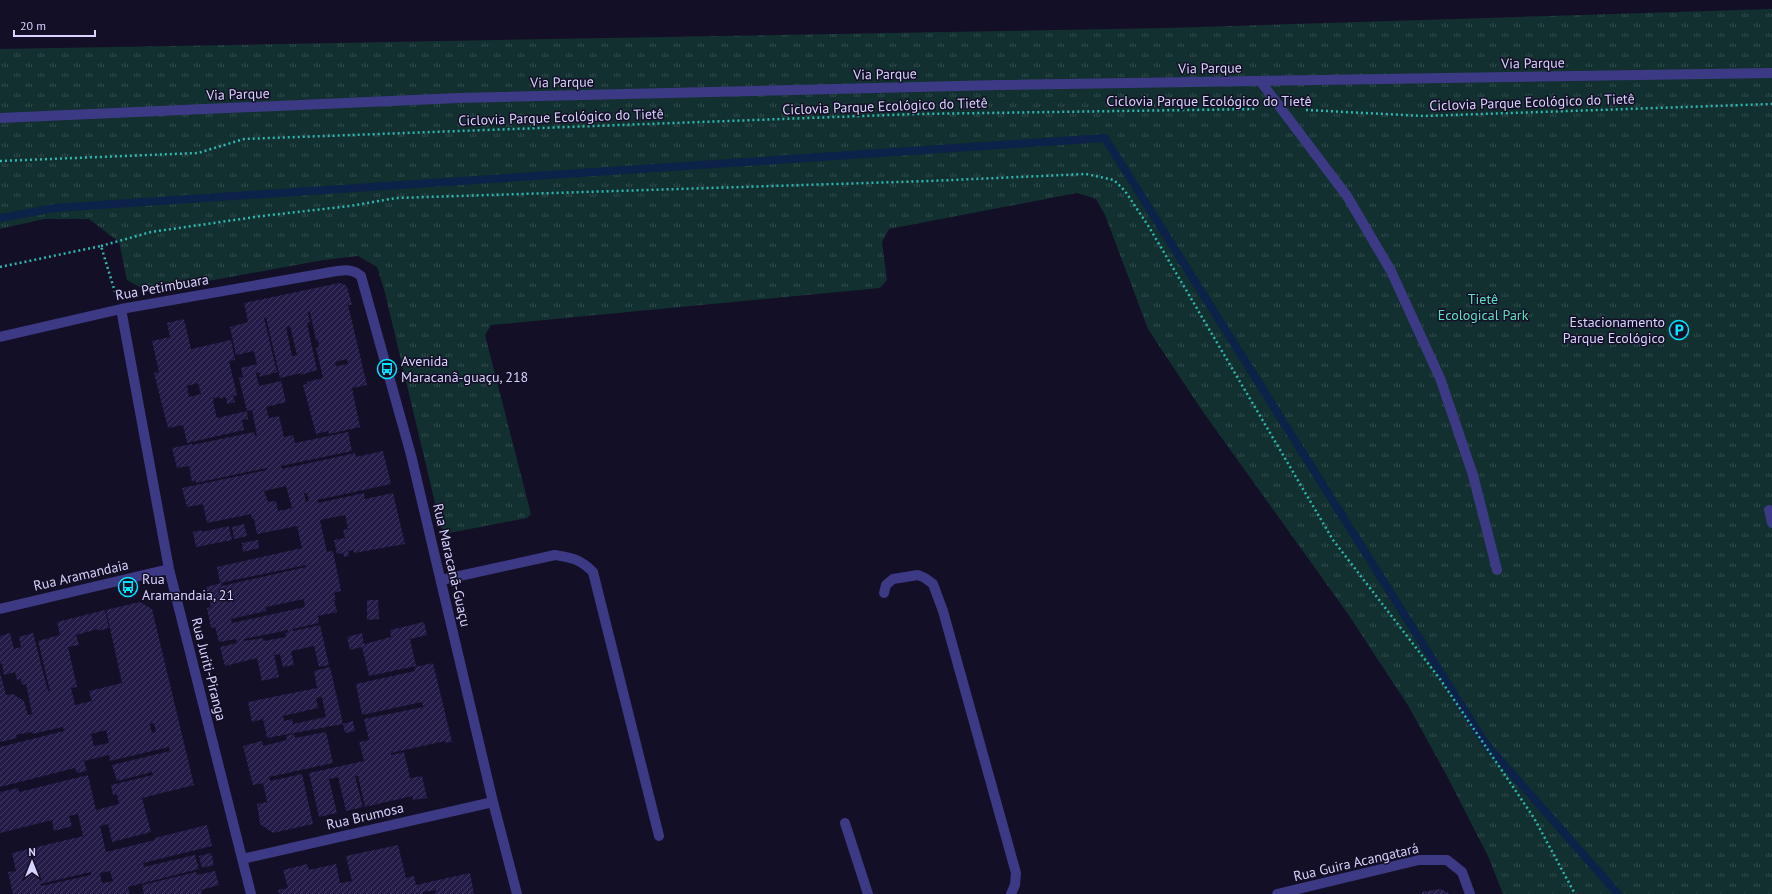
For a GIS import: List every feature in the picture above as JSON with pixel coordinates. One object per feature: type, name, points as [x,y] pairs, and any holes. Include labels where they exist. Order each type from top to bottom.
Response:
[{"type":"street","name":"Via Parque","points":[[0,118],[459,98],[999,85],[1772,73]]},
{"type":"street","points":[[1261,82],[1348,196],[1391,271],[1440,378],[1473,476],[1497,570]]},
{"type":"street","name":"Rua Maracanã-Guaçu","points":[[331,272],[348,270],[356,271],[363,280],[411,455],[493,802],[517,894]]},
{"type":"street","name":"Rua Petimbuara","points":[[0,337],[121,309],[331,272]]},
{"type":"street","name":"Rua Juriti-Piranga","points":[[121,309],[169,569],[251,894]]},
{"type":"street","points":[[1769,510],[1772,523]]},
{"type":"street","points":[[441,580],[555,555],[583,562],[593,572],[659,836]]},
{"type":"street","name":"Rua Aramandaia","points":[[0,609],[169,569]]},
{"type":"street","points":[[884,593],[886,585],[893,579],[918,575],[926,578],[933,584],[943,611],[1016,873],[1015,885],[1011,894]]},
{"type":"street","name":"Rua Brumosa","points":[[242,859],[493,802]]},
{"type":"street","points":[[845,823],[868,894]]},
{"type":"street","name":"Rua Guira Acangatará","points":[[1277,894],[1419,860],[1447,860],[1462,872],[1470,894]]},
{"type":"path","name":"Ciclovia Parque Ecológico do Tietê","points":[[0,161],[198,153],[244,140],[268,138],[916,114],[1281,108],[1424,116],[1772,104]]},
{"type":"path","points":[[0,267],[101,246],[151,232],[262,216],[350,206],[396,198],[921,181],[1086,174],[1114,180],[1125,191],[1149,227],[1333,540],[1440,679],[1534,818],[1575,894]]},
{"type":"path","points":[[101,246],[121,309]]},
{"type":"green space","name":"Tietê Ecological Park","points":[[1772,9],[1772,894],[1503,894],[1488,856],[1447,776],[1409,707],[1348,614],[1201,409],[1148,329],[1105,215],[1096,199],[1077,193],[889,229],[882,242],[887,280],[880,288],[491,325],[485,335],[531,514],[527,518],[449,533],[441,528],[385,293],[377,267],[358,256],[324,260],[148,292],[127,280],[119,242],[89,219],[44,219],[0,229],[0,49],[1167,28]]},
{"type":"building","points":[[339,283],[344,284],[347,287],[352,305],[348,305],[367,385],[352,388],[360,427],[329,434],[328,431],[316,434],[303,385],[307,384],[307,382],[323,378],[316,348],[319,347],[318,340],[316,340],[310,312],[308,312],[310,322],[307,323],[317,370],[301,375],[301,373],[280,378],[266,317],[264,318],[277,372],[260,377],[259,372],[256,373],[259,386],[281,381],[286,402],[266,407],[269,418],[279,416],[284,437],[293,435],[295,443],[348,432],[352,451],[281,466],[282,469],[355,453],[356,457],[383,451],[391,484],[317,500],[318,503],[364,493],[365,499],[393,493],[405,544],[354,553],[353,550],[348,551],[349,556],[344,557],[343,553],[337,554],[334,540],[345,538],[343,530],[348,529],[345,515],[320,520],[327,552],[333,551],[341,591],[334,593],[337,612],[318,616],[319,623],[293,629],[293,631],[320,625],[329,665],[319,667],[314,646],[291,651],[294,665],[283,667],[280,654],[274,655],[279,677],[262,681],[257,658],[225,666],[220,647],[237,643],[236,639],[219,642],[215,627],[211,628],[207,608],[211,607],[206,587],[221,583],[222,586],[306,567],[306,565],[220,583],[217,567],[302,548],[297,526],[257,534],[254,519],[252,519],[251,514],[207,523],[203,504],[187,507],[182,488],[267,470],[267,468],[196,483],[196,481],[192,482],[189,466],[177,468],[172,448],[254,432],[255,436],[257,436],[252,410],[247,411],[239,378],[243,377],[241,368],[257,364],[254,351],[236,355],[230,327],[248,322],[244,303]],"holes":[[[290,326],[297,355],[292,356],[286,327]],[[347,359],[348,364],[336,366],[335,362]],[[286,486],[292,508],[278,511],[276,501],[268,502],[264,491]],[[304,493],[307,493],[309,501],[306,502]],[[304,599],[305,607],[232,623],[231,619],[266,611],[266,607]],[[288,630],[288,632],[285,633],[286,637],[264,641],[263,638],[244,641],[244,639]]]},
{"type":"building","points":[[184,319],[191,349],[231,340],[235,360],[229,361],[237,395],[233,396],[235,402],[227,404],[226,397],[220,399],[220,397],[213,398],[213,401],[217,418],[247,411],[248,419],[242,420],[244,430],[187,443],[183,425],[168,428],[154,373],[159,372],[152,341],[170,337],[167,323]],"holes":[[[198,383],[201,394],[189,397],[187,386]]]},
{"type":"building","points":[[244,524],[247,536],[234,539],[232,527]]},
{"type":"building","points":[[229,526],[232,540],[196,547],[193,532],[201,530],[202,532]]},
{"type":"building","points":[[258,540],[259,548],[243,552],[242,543]]},
{"type":"building","points":[[367,600],[378,600],[379,619],[367,620]]},
{"type":"building","points":[[140,602],[152,609],[194,785],[142,798],[151,832],[112,842],[108,824],[100,826],[106,852],[207,825],[212,846],[143,863],[144,867],[195,855],[199,869],[128,887],[130,894],[13,894],[8,872],[16,871],[12,853],[83,836],[78,814],[69,816],[72,826],[54,831],[52,820],[0,833],[0,792],[18,788],[19,792],[88,775],[96,810],[119,804],[117,794],[113,795],[111,785],[153,775],[152,772],[117,781],[112,765],[170,751],[169,747],[110,761],[109,755],[84,761],[87,771],[77,773],[75,768],[0,787],[0,747],[64,731],[63,727],[32,734],[32,732],[16,735],[17,738],[0,742],[0,672],[6,695],[13,694],[24,701],[28,715],[32,714],[26,684],[22,685],[21,679],[17,680],[15,672],[4,675],[2,663],[0,664],[0,636],[10,633],[14,649],[21,647],[19,637],[33,633],[48,691],[50,691],[38,641],[60,635],[57,622],[105,610],[109,628],[98,631],[98,629],[76,635],[79,645],[68,647],[77,687],[71,688],[75,705],[92,701],[89,691],[122,683],[106,610]],"holes":[[[154,723],[156,732],[152,733],[150,724]],[[106,730],[109,743],[94,746],[91,734]],[[110,871],[113,881],[102,883],[100,873]],[[91,872],[91,875],[41,886],[40,884]]]},
{"type":"building","points":[[424,622],[427,635],[410,639],[416,666],[369,676],[362,647],[350,650],[347,637],[362,633],[364,644],[391,637],[390,630]]},
{"type":"building","points":[[433,663],[452,742],[446,743],[445,741],[391,753],[391,755],[404,752],[410,778],[422,776],[427,798],[413,800],[412,796],[365,807],[358,776],[355,776],[363,807],[346,811],[338,777],[329,779],[337,813],[319,817],[309,773],[364,761],[359,742],[369,740],[364,719],[423,707],[422,702],[362,715],[356,684],[415,671],[415,667]]},
{"type":"building","points":[[330,667],[343,724],[267,738],[263,719],[252,722],[248,702],[317,688],[314,671]],"holes":[[[322,697],[326,717],[293,724],[292,719],[284,721],[283,716],[318,708],[316,698]]]},
{"type":"building","points":[[353,721],[355,731],[345,733],[343,724]]},
{"type":"building","points":[[326,732],[333,763],[269,777],[270,781],[302,774],[313,824],[273,833],[260,824],[257,804],[267,802],[263,783],[253,785],[243,746],[262,741],[263,746],[287,740],[286,736],[294,734],[295,738]]},
{"type":"building","points":[[398,845],[406,878],[414,876],[416,885],[470,873],[474,894],[433,894],[436,893],[436,890],[423,892],[423,894],[279,894],[278,890],[288,888],[283,870],[307,864],[309,870],[336,864],[340,883],[352,881],[346,856]]},
{"type":"building","points":[[211,853],[214,865],[202,868],[199,856]]},
{"type":"building","points":[[215,871],[219,885],[201,890],[202,894],[144,894],[142,885],[196,872],[197,875]]},
{"type":"building","points":[[1441,889],[1450,894],[1422,894],[1422,892]]},
{"type":"waterway","points":[[0,218],[55,208],[1105,138],[1485,743],[1618,894]]},
{"type":"place","name":"Estacionamento Parque Ecológico","points":[[1679,330]]},
{"type":"place","name":"Avenida Maracanã-guaçu, 218","points":[[387,369]]},
{"type":"place","name":"Rua Aramandaia, 21","points":[[128,587]]}]
